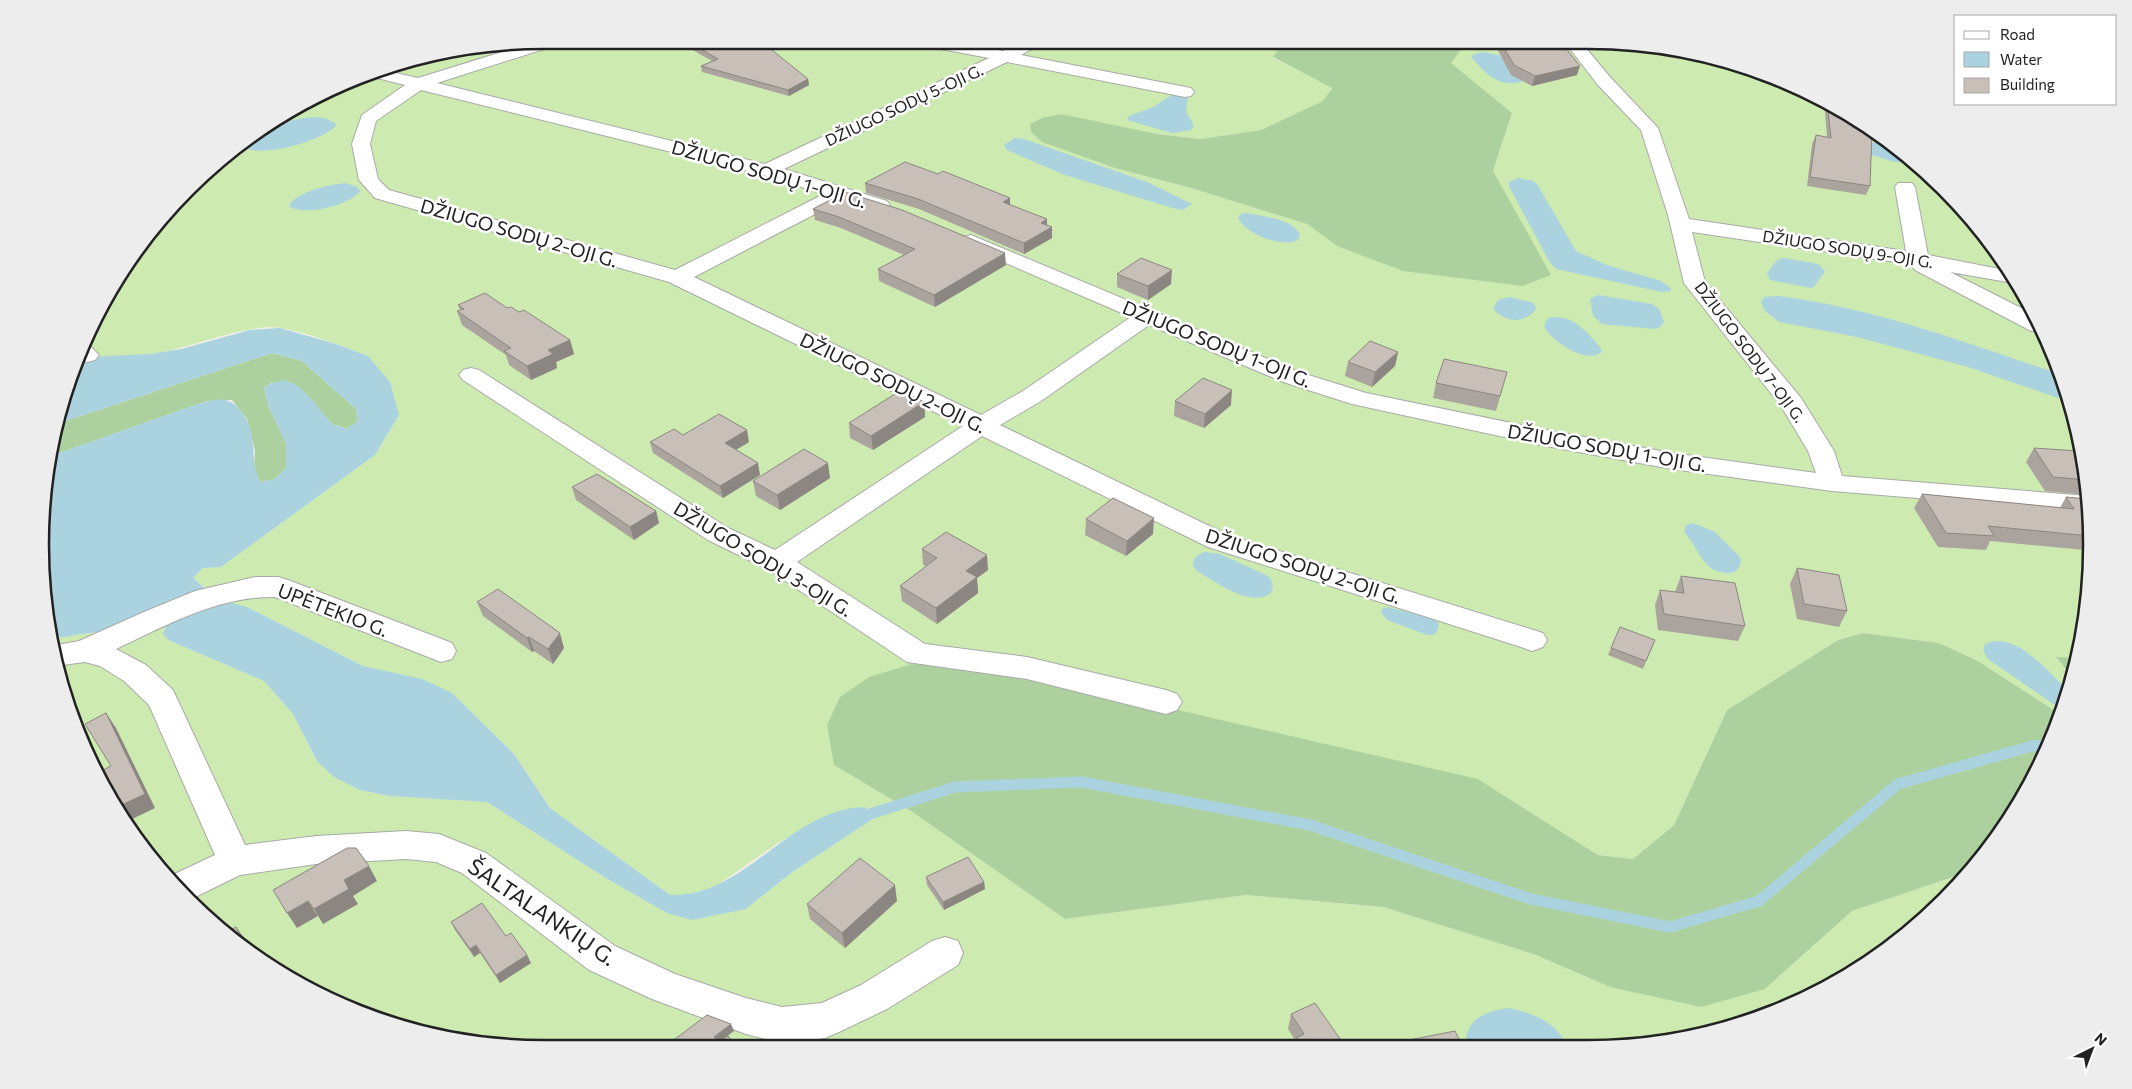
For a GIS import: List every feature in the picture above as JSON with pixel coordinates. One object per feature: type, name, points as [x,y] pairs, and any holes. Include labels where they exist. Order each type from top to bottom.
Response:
[{"type":"street","points":[[962,49],[1185,92]]},
{"type":"street","name":"DŽIUGO SODŲ 5-OJI G.","points":[[767,170],[1022,49]]},
{"type":"street","name":"DŽIUGO SODŲ 7-OJI G.","points":[[1578,49],[1604,81],[1649,128],[1680,224],[1694,283],[1792,404],[1821,451],[1832,483]]},
{"type":"street","name":"DŽIUGO SODŲ 2-OJI G.","points":[[524,50],[418,84],[368,119],[361,144],[369,180],[382,194],[677,277],[1218,541],[1532,640]]},
{"type":"street","name":"DŽIUGO SODŲ 1-OJI G.","points":[[384,75],[767,170],[902,212]]},
{"type":"street","points":[[1905,187],[1918,259],[1922,266],[2030,321]]},
{"type":"street","points":[[677,277],[840,192]]},
{"type":"street","name":"DŽIUGO SODŲ 9-OJI G.","points":[[1680,224],[1918,259],[2005,277]]},
{"type":"street","name":"DŽIUGO SODŲ 1-OJI G.","points":[[947,231],[1291,377],[1362,399],[1546,438],[1662,459],[1832,483],[2081,503]]},
{"type":"street","points":[[777,562],[980,426],[1032,396],[1147,316]]},
{"type":"street","name":"DŽIUGO SODŲ 3-OJI G.","points":[[471,375],[718,534],[777,562],[918,654],[1027,668],[1166,702]]},
{"type":"street","name":"UPĖTEKIO G.","points":[[69,654],[205,599],[262,585],[278,587],[441,651]]},
{"type":"street","points":[[69,654],[110,658],[135,673],[162,698],[235,861]]},
{"type":"street","name":"ŠALTALANKIŲ G.","points":[[185,885],[235,861],[316,850],[406,845],[439,848],[474,863],[602,958],[665,987],[746,1016],[782,1025],[825,1020],[874,997],[945,953]]},
{"type":"green space","points":[[544,49],[1279,49],[1273,58],[1332,87],[1324,101],[1261,130],[1201,139],[1157,134],[1118,169],[1191,188],[1307,224],[1337,246],[1512,208],[1493,171],[1512,113],[1450,63],[1461,49],[1588,49],[1652,53],[1684,58],[1747,75],[1777,86],[1835,115],[1863,132],[1914,172],[1938,194],[1981,243],[2000,269],[2032,325],[2046,355],[2066,416],[2074,448],[2082,512],[2082,577],[2079,609],[2070,658],[2056,658],[2067,671],[2055,711],[1978,661],[1939,643],[1863,633],[1838,640],[1727,710],[1674,825],[1633,859],[1598,855],[1478,779],[834,765],[911,811],[1065,919],[1246,895],[1383,907],[1536,955],[1610,987],[1765,989],[1852,911],[1955,876],[1914,917],[1863,957],[1807,989],[1777,1003],[1716,1023],[1652,1036],[1588,1040],[544,1040],[480,1036],[448,1031],[385,1014],[325,989],[269,957],[243,938],[194,895],[151,846],[132,820],[100,764],[75,704],[58,641],[58,638],[117,629],[207,589],[193,578],[203,568],[221,567],[375,455],[399,415],[368,356],[314,336],[292,330],[266,327],[250,329],[151,354],[85,359],[100,325],[132,269],[172,218],[218,172],[269,132],[325,100],[385,75],[448,58],[512,50]],"holes":[[[247,607],[363,666],[452,693],[514,754],[550,808],[670,895],[685,896],[716,886],[778,843],[820,819],[865,824],[791,873],[746,909],[667,913],[604,877],[487,802],[389,796],[360,790],[317,761],[293,714],[264,681],[168,640],[164,634],[166,626],[194,612]]]},
{"type":"green space","points":[[1278,49],[1462,49],[1451,63],[1512,113],[1493,171],[1551,275],[1523,286],[1403,271],[1337,246],[1307,224],[1191,188],[1118,169],[1042,142],[1031,132],[1030,124],[1042,118],[1061,114],[1157,134],[1200,139],[1261,130],[1323,101],[1332,88],[1273,57]]},
{"type":"green space","points":[[272,353],[302,361],[356,409],[358,421],[347,429],[333,424],[286,381],[271,383],[264,388],[269,407],[286,443],[286,468],[275,479],[259,482],[254,467],[255,451],[247,419],[232,400],[207,401],[57,454],[65,421]]},
{"type":"green space","points":[[1863,633],[1939,643],[1978,661],[2055,711],[2046,734],[2017,792],[1981,846],[1955,876],[1852,911],[1765,989],[1701,1007],[1610,987],[1536,955],[1383,907],[1246,895],[1065,919],[911,811],[834,765],[827,725],[840,697],[869,677],[915,663],[1017,673],[1478,779],[1598,855],[1633,859],[1674,825],[1727,710],[1838,640]]},
{"type":"green space","points":[[2056,657],[2070,658],[2067,671]]},
{"type":"water","points":[[1484,52],[1503,56],[1523,81],[1507,83],[1488,74],[1471,57],[1474,54]]},
{"type":"water","points":[[1173,94],[1188,97],[1186,111],[1194,126],[1191,130],[1172,133],[1127,120],[1129,116],[1153,107]]},
{"type":"water","points":[[318,117],[336,124],[327,133],[289,147],[261,151],[246,149],[287,121]]},
{"type":"water","points":[[1015,138],[1024,139],[1147,182],[1192,204],[1183,210],[1172,208],[1065,175],[1007,150],[1004,145]]},
{"type":"water","points":[[1864,142],[1878,143],[1903,163],[1895,162],[1871,155]]},
{"type":"water","points":[[1518,178],[1533,181],[1537,184],[1576,251],[1607,265],[1661,281],[1671,288],[1670,291],[1662,292],[1556,269],[1549,261],[1509,186],[1509,182]]},
{"type":"water","points":[[346,183],[357,187],[360,191],[347,201],[315,210],[296,209],[289,206],[306,192]]},
{"type":"water","points":[[1247,213],[1283,221],[1296,229],[1300,234],[1298,240],[1291,242],[1274,241],[1255,234],[1238,217],[1241,214]]},
{"type":"water","points":[[1784,258],[1818,264],[1825,271],[1814,287],[1811,288],[1770,280],[1767,273],[1777,260]]},
{"type":"water","points":[[1598,295],[1652,304],[1659,309],[1664,322],[1655,329],[1602,324],[1593,316],[1590,299]]},
{"type":"water","points":[[1778,296],[1815,302],[1886,318],[1922,328],[2052,372],[2061,399],[1968,367],[1857,337],[1779,322],[1765,311],[1761,302],[1764,297]]},
{"type":"water","points":[[1509,297],[1534,303],[1536,309],[1532,314],[1521,319],[1515,320],[1504,317],[1493,309],[1498,300]]},
{"type":"water","points":[[1560,317],[1574,322],[1590,335],[1602,352],[1587,356],[1570,350],[1561,344],[1544,326],[1547,319]]},
{"type":"water","points":[[280,328],[336,344],[368,356],[390,382],[399,415],[375,455],[221,567],[203,568],[193,578],[207,590],[117,629],[58,638],[50,577],[49,544],[50,512],[57,454],[198,404],[226,400],[240,410],[250,428],[255,464],[260,482],[275,479],[286,468],[286,443],[269,407],[264,388],[275,382],[285,381],[294,384],[310,398],[332,423],[347,429],[358,421],[356,409],[302,361],[272,353],[65,421],[84,360],[104,356],[150,354],[181,349],[250,330]]},
{"type":"water","points":[[1693,523],[1715,532],[1740,557],[1739,567],[1734,572],[1718,572],[1706,564],[1684,532],[1686,525]]},
{"type":"water","points":[[1204,552],[1220,554],[1268,576],[1273,585],[1270,594],[1252,597],[1232,592],[1197,571],[1193,566],[1194,561],[1197,556]]},
{"type":"water","points":[[228,602],[247,607],[363,666],[422,679],[452,693],[514,754],[550,808],[670,895],[697,892],[722,883],[745,869],[790,836],[813,822],[838,811],[865,807],[870,814],[865,824],[791,873],[746,909],[692,920],[667,913],[604,877],[487,802],[389,796],[360,790],[334,777],[317,761],[293,714],[264,681],[168,640],[163,634],[166,626],[194,612]]},
{"type":"water","points":[[1387,607],[1435,619],[1439,624],[1437,632],[1433,635],[1427,635],[1387,620],[1381,612],[1382,609]]},
{"type":"water","points":[[1994,641],[2005,642],[2015,645],[2035,658],[2063,685],[2056,706],[1988,659],[1984,651],[1985,644]]},
{"type":"water","points":[[1510,1008],[1543,1020],[1550,1024],[1564,1040],[1466,1040],[1473,1022],[1486,1014]]},
{"type":"building","points":[[701,49],[771,49],[808,79],[788,90],[701,66],[718,59]]},
{"type":"building","points":[[1505,49],[1566,49],[1580,66],[1535,76],[1514,65]]},
{"type":"building","points":[[1828,111],[1872,138],[1870,186],[1810,177],[1816,135],[1831,138]]},
{"type":"building","points":[[905,162],[938,174],[943,171],[1010,198],[1003,202],[1047,219],[1041,223],[1052,227],[1024,243],[918,199],[865,183]]},
{"type":"building","points":[[845,192],[902,210],[1005,253],[934,295],[878,269],[915,249],[839,217],[813,209]]},
{"type":"building","points":[[1141,258],[1172,270],[1148,286],[1117,274]]},
{"type":"building","points":[[485,293],[507,308],[511,307],[519,312],[524,310],[570,340],[548,350],[553,354],[527,366],[504,351],[511,348],[457,311],[464,309],[458,305]]},
{"type":"building","points":[[1370,341],[1398,352],[1375,372],[1348,362]]},
{"type":"building","points":[[1444,359],[1507,372],[1500,396],[1436,383]]},
{"type":"building","points":[[1203,378],[1232,390],[1205,414],[1175,401]]},
{"type":"building","points":[[898,392],[904,392],[924,402],[871,436],[849,423]]},
{"type":"building","points":[[719,414],[747,430],[725,443],[758,463],[720,486],[650,442],[674,429],[683,435]]},
{"type":"building","points":[[2034,448],[2074,451],[2079,479],[2053,477]]},
{"type":"building","points":[[804,449],[828,463],[777,495],[753,481]]},
{"type":"building","points":[[597,474],[656,511],[630,527],[572,487]]},
{"type":"building","points":[[1922,494],[2074,509],[2066,497],[2081,498],[2083,535],[1988,526],[1994,536],[1946,533]]},
{"type":"building","points":[[1113,498],[1154,518],[1127,541],[1086,519]]},
{"type":"building","points":[[946,532],[987,555],[966,571],[977,577],[936,608],[900,586],[937,558],[922,549]]},
{"type":"building","points":[[1797,568],[1839,575],[1847,611],[1804,604]]},
{"type":"building","points":[[1681,576],[1735,583],[1745,626],[1664,614],[1660,590],[1684,593]]},
{"type":"building","points":[[498,589],[560,633],[548,649],[529,637],[527,638],[477,602]]},
{"type":"building","points":[[1620,627],[1655,640],[1646,661],[1611,648]]},
{"type":"building","points":[[106,713],[145,794],[123,804],[103,770],[111,766],[85,724]]},
{"type":"building","points":[[347,848],[356,848],[369,866],[344,880],[349,889],[314,909],[308,901],[287,913],[273,890]]},
{"type":"building","points":[[968,857],[984,882],[943,902],[926,877]]},
{"type":"building","points":[[860,858],[895,885],[842,933],[807,904]]},
{"type":"building","points":[[482,903],[506,936],[511,933],[527,955],[496,975],[476,945],[470,949],[451,922]]},
{"type":"building","points":[[236,927],[240,936],[232,929]]},
{"type":"building","points":[[1315,1003],[1341,1040],[1297,1040],[1296,1038],[1304,1034],[1291,1014]]},
{"type":"building","points":[[707,1015],[731,1024],[714,1037],[717,1040],[674,1040]]},
{"type":"building","points":[[1455,1031],[1460,1040],[1409,1040]]},
{"type":"building","points":[[728,1036],[732,1040],[722,1040]]},
{"type":"waterway","points":[[860,821],[870,814],[955,787],[1082,782],[1310,825],[1531,899],[1670,927],[1759,901],[1898,784],[2032,746],[2041,745]]}]
